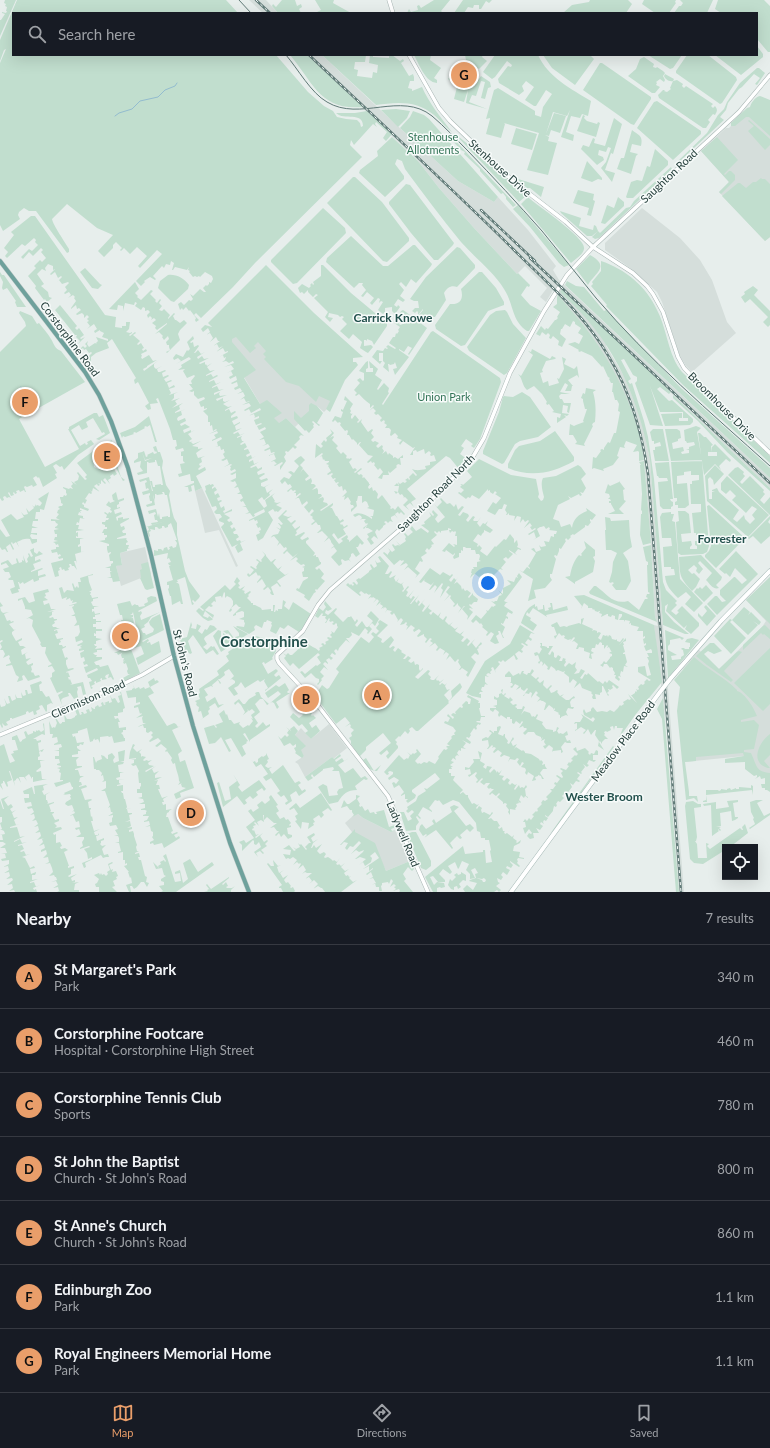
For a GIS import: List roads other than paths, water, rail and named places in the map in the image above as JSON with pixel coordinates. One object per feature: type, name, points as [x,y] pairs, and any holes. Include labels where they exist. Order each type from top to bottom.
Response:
[{"type":"main road","name":"Corstorphine Road","points":[[0,261],[89,379],[103,402],[116,434]]},
{"type":"main road","name":"St John's Road","points":[[116,434],[128,468],[151,555],[174,656],[193,726],[235,859],[249,892]]},
{"type":"main road","name":"Meadow Place Road","points":[[511,892],[660,692],[711,632],[770,571]]},
{"type":"street","points":[[389,0],[393,12]]},
{"type":"street","name":"Stenhouse Drive","points":[[410,56],[438,106],[454,125],[513,181],[560,217],[593,247]]},
{"type":"street","name":"Saughton Road","points":[[567,276],[593,247],[741,110],[770,75]]},
{"type":"street","name":"Broomhouse Drive","points":[[593,247],[633,272],[647,286],[663,312],[678,357],[684,368],[770,453]]},
{"type":"street","name":"Saughton Road North","points":[[277,659],[277,655],[307,627],[318,605],[330,590],[412,519],[471,460],[484,438],[512,368],[550,302],[567,276]]},
{"type":"street","name":"Clermiston Road","points":[[0,735],[142,675],[174,656]]},
{"type":"street","name":"Ladywell Road","points":[[277,659],[316,703],[388,796],[428,892]]},
{"type":"waterway","points":[[115,116],[119,113],[132,109],[140,101],[158,97],[165,90],[175,86],[177,83]]},
{"type":"waterway","points":[[21,387],[25,392],[34,393]]},
{"type":"tram line","points":[[239,0],[250,12]]},
{"type":"tram line","points":[[287,56],[316,93],[327,102],[340,107],[353,109],[407,106],[420,109],[432,116],[468,151],[524,211],[596,298],[637,343],[680,385],[770,466]]},
{"type":"railway","points":[[256,0],[269,12]]},
{"type":"railway","points":[[310,56],[565,300],[589,327],[609,357],[624,385],[639,428],[648,474],[681,892]]},
{"type":"railway","points":[[481,210],[535,261]]},
{"type":"railway","points":[[530,258],[770,483]]},
{"type":"place","name":"Royal Engineers Memorial Home","points":[[464,75]]},
{"type":"place","name":"Edinburgh Zoo","points":[[25,402]]},
{"type":"place","name":"St Anne's Church","points":[[107,456]]},
{"type":"place","name":"Corstorphine Tennis Club","points":[[125,636]]},
{"type":"place","name":"St Margaret's Park","points":[[377,695]]},
{"type":"place","name":"Corstorphine Footcare","points":[[306,699]]},
{"type":"place","name":"St John the Baptist","points":[[191,813]]},
{"type":"district","name":"Carrick Knowe","points":[[393,318]]},
{"type":"district","name":"Forrester","points":[[722,539]]},
{"type":"district","name":"Corstorphine","points":[[264,642]]},
{"type":"district","name":"Wester Broom","points":[[604,797]]},
{"type":"park label","name":"Stenhouse Allotments","points":[[433,143]]},
{"type":"park label","name":"Union Park","points":[[444,397]]}]
